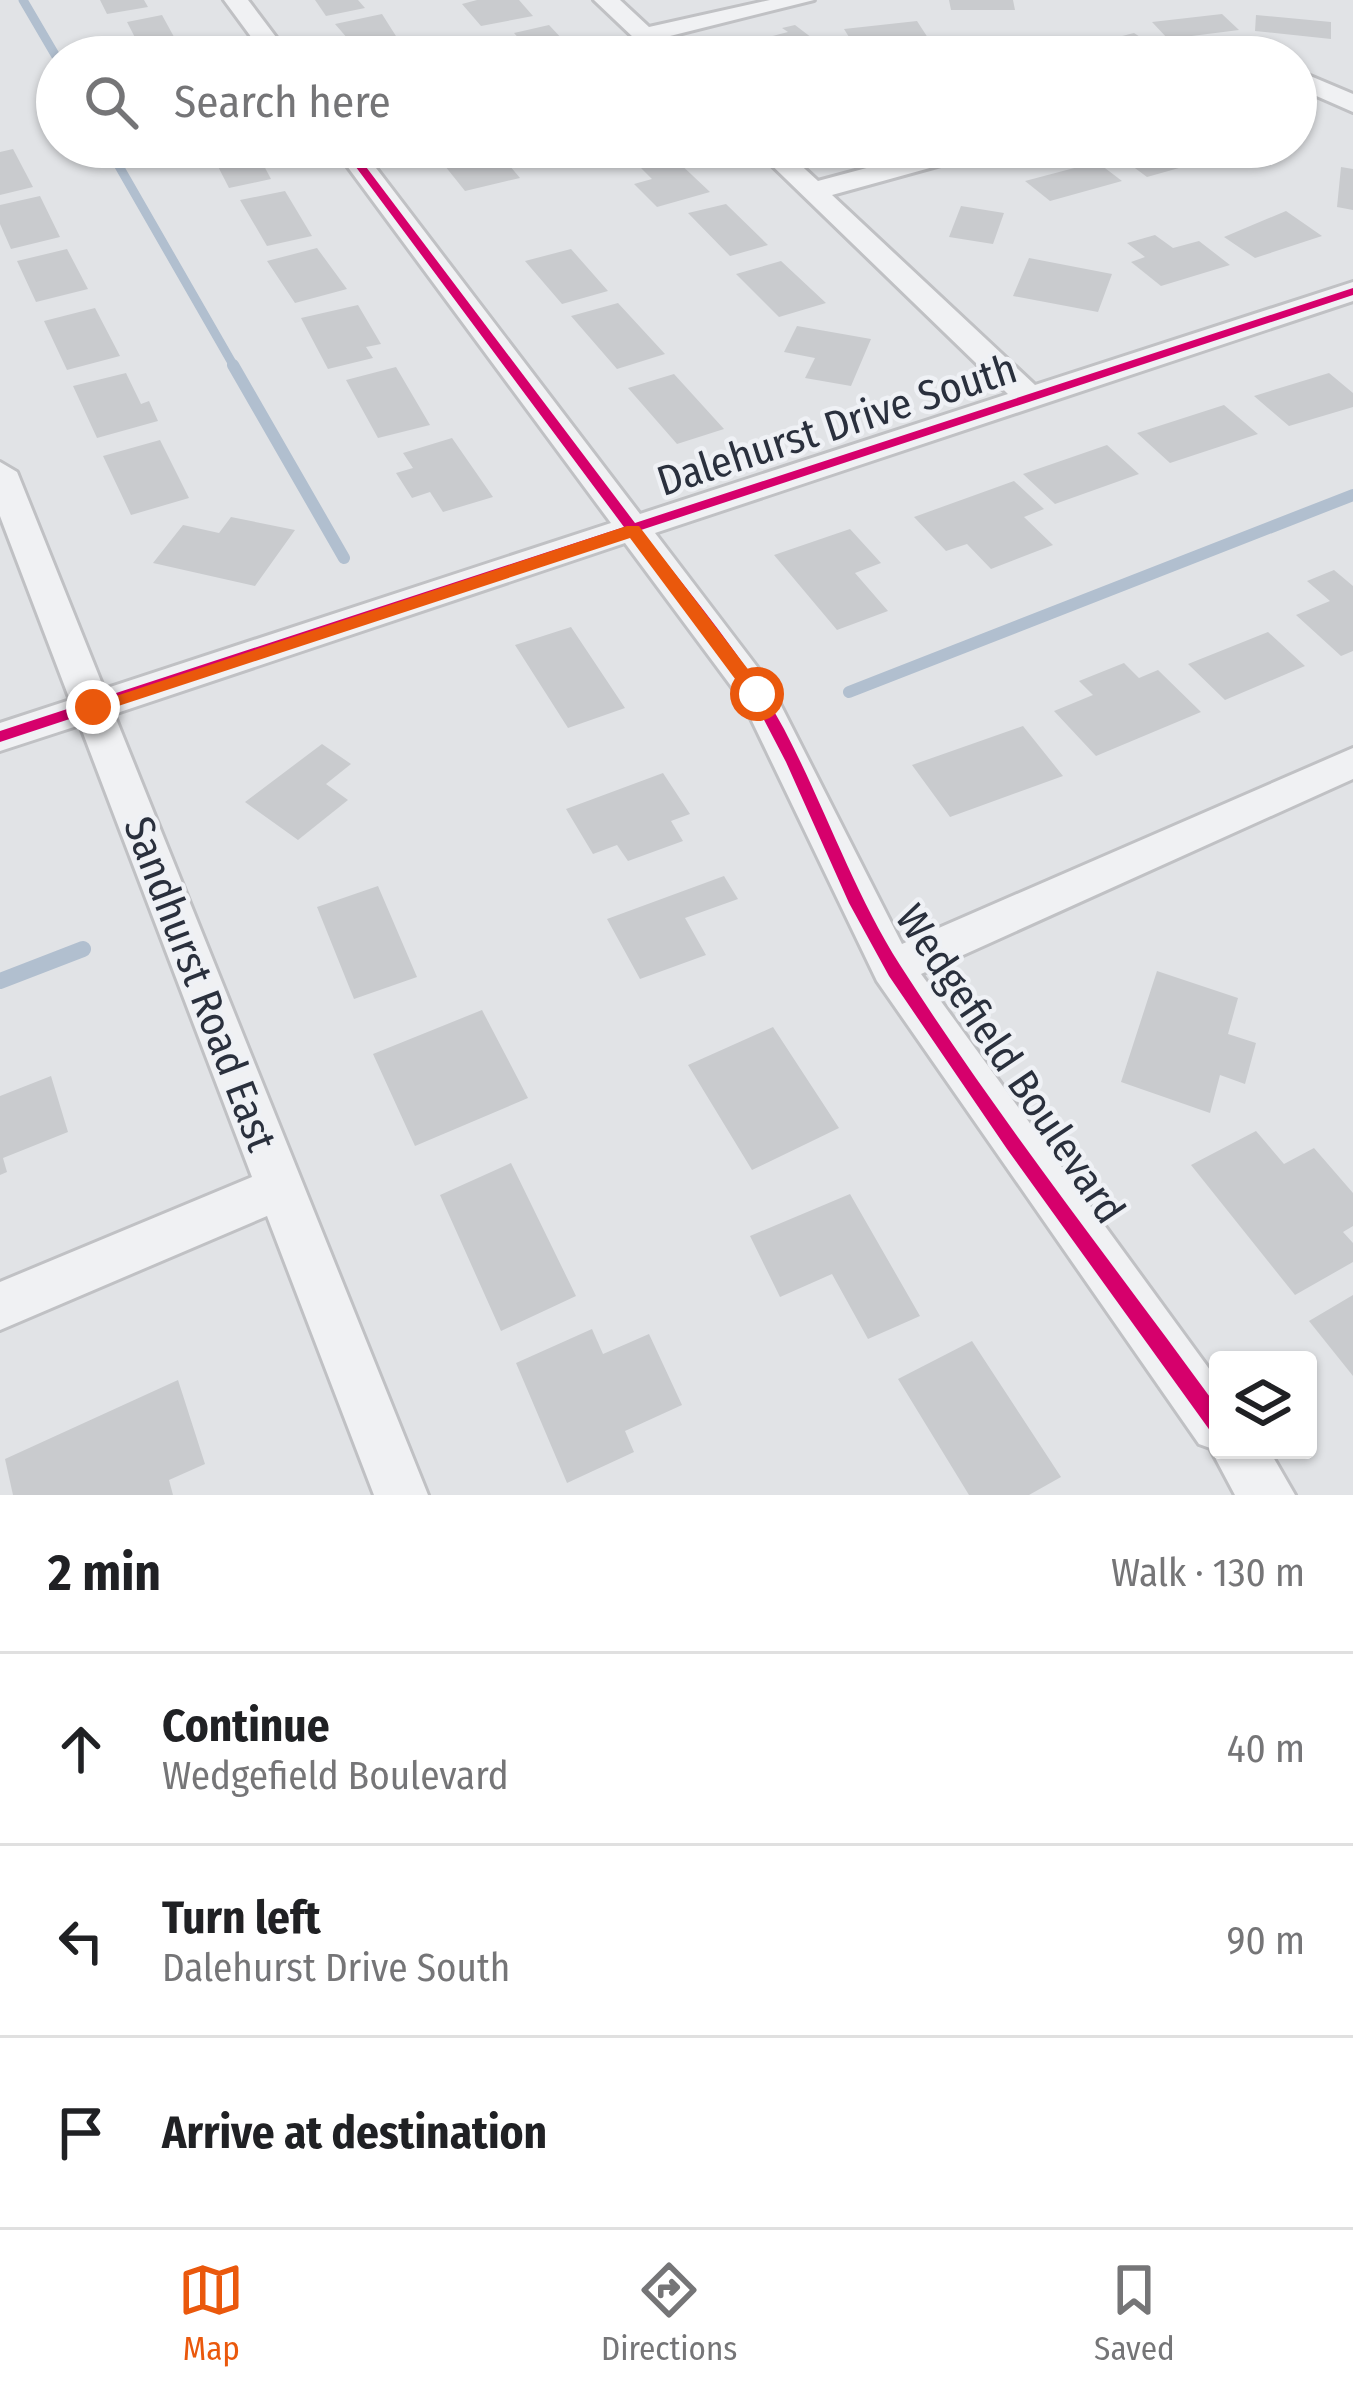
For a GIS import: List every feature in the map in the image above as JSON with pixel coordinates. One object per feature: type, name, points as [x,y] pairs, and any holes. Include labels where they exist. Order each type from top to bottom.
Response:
[{"type":"street","points":[[236,0],[263,36]]},
{"type":"street","points":[[606,0],[645,35],[802,0]]},
{"type":"street","points":[[1317,88],[1353,104]]},
{"type":"street","name":"Wedgefield Boulevard","points":[[362,168],[757,694],[795,756],[821,830],[892,968],[1209,1412]]},
{"type":"street","points":[[789,168],[1032,399]]},
{"type":"street","points":[[814,191],[898,168]]},
{"type":"street","name":"Dalehurst Drive South","points":[[0,737],[1353,291]]},
{"type":"street","name":"Sandhurst Road East","points":[[0,472],[401,1495]]},
{"type":"street","points":[[892,968],[1353,762]]},
{"type":"street","points":[[0,1306],[279,1188]]},
{"type":"street","points":[[1242,1459],[1268,1495]]},
{"type":"building","points":[[100,0],[144,0],[148,7],[107,14]]},
{"type":"building","points":[[315,0],[358,0],[365,8],[326,16]]},
{"type":"building","points":[[519,0],[533,16],[481,26],[462,4]]},
{"type":"building","points":[[949,0],[1013,0],[1015,10],[951,10]]},
{"type":"building","points":[[382,14],[396,36],[345,36],[335,24]]},
{"type":"building","points":[[1222,14],[1239,30],[1165,36],[1152,22]]},
{"type":"building","points":[[162,15],[174,36],[134,36],[127,22]]},
{"type":"building","points":[[1256,15],[1331,22],[1331,39],[1255,31]]},
{"type":"building","points":[[917,21],[927,36],[848,36],[844,29]]},
{"type":"building","points":[[549,25],[559,36],[517,36],[514,33]]},
{"type":"building","points":[[795,25],[809,36],[772,36],[788,32],[782,28]]},
{"type":"building","points":[[13,149],[33,187],[0,195],[0,152]]},
{"type":"building","points":[[1341,167],[1353,169],[1353,210],[1337,207]]},
{"type":"building","points":[[219,168],[265,168],[271,179],[229,188]]},
{"type":"building","points":[[447,168],[512,168],[520,178],[465,191]]},
{"type":"building","points":[[641,168],[685,168],[710,192],[657,207],[634,184],[652,179]]},
{"type":"building","points":[[1074,168],[1105,168],[1122,181],[1050,201],[1025,181]]},
{"type":"building","points":[[1135,168],[1179,168],[1147,177]]},
{"type":"building","points":[[285,191],[312,236],[267,246],[240,200]]},
{"type":"building","points":[[40,196],[60,237],[11,249],[0,224],[0,205]]},
{"type":"building","points":[[726,204],[768,245],[730,256],[688,213]]},
{"type":"building","points":[[961,206],[1004,213],[993,244],[949,237]]},
{"type":"building","points":[[1286,211],[1322,236],[1255,258],[1224,237]]},
{"type":"building","points":[[1155,235],[1173,248],[1199,241],[1230,265],[1161,286],[1131,262],[1145,257],[1127,243]]},
{"type":"building","points":[[317,248],[347,289],[295,303],[267,261]]},
{"type":"building","points":[[67,249],[88,289],[36,302],[17,261]]},
{"type":"building","points":[[571,249],[608,291],[562,304],[525,261]]},
{"type":"building","points":[[1029,258],[1112,274],[1098,312],[1013,296]]},
{"type":"building","points":[[781,261],[826,303],[779,317],[736,274]]},
{"type":"building","points":[[618,303],[665,354],[617,369],[571,316]]},
{"type":"building","points":[[358,305],[381,344],[366,347],[373,358],[328,369],[301,318]]},
{"type":"building","points":[[95,308],[120,356],[67,370],[44,321]]},
{"type":"building","points":[[797,326],[871,339],[851,386],[805,378],[815,358],[784,352]]},
{"type":"building","points":[[396,367],[430,425],[378,438],[346,380]]},
{"type":"building","points":[[126,373],[141,404],[149,401],[158,421],[97,438],[73,386]]},
{"type":"building","points":[[1329,373],[1353,393],[1353,407],[1289,426],[1254,396]]},
{"type":"building","points":[[674,374],[724,429],[677,444],[628,388]]},
{"type":"building","points":[[1224,405],[1258,434],[1170,463],[1137,433]]},
{"type":"building","points":[[452,438],[493,497],[443,512],[430,492],[412,498],[396,473],[413,468],[403,453]]},
{"type":"building","points":[[160,440],[189,498],[131,515],[103,456]]},
{"type":"building","points":[[1107,445],[1139,474],[1055,504],[1023,474]]},
{"type":"building","points":[[1014,481],[1044,509],[1024,517],[1053,545],[991,569],[967,544],[946,551],[914,517]]},
{"type":"building","points":[[231,517],[295,530],[255,586],[153,563],[183,525],[219,533]]},
{"type":"building","points":[[850,529],[881,563],[855,573],[888,611],[837,630],[774,555]]},
{"type":"building","points":[[1334,570],[1353,586],[1353,651],[1341,656],[1296,615],[1330,601],[1307,581]]},
{"type":"building","points":[[571,627],[625,708],[568,728],[515,645]]},
{"type":"building","points":[[1268,632],[1305,666],[1225,700],[1188,664]]},
{"type":"building","points":[[1124,663],[1139,678],[1158,670],[1201,712],[1096,756],[1054,711],[1093,695],[1079,681]]},
{"type":"building","points":[[1023,726],[1063,776],[950,817],[912,765]]},
{"type":"building","points":[[322,744],[351,764],[326,784],[348,800],[298,840],[245,802]]},
{"type":"building","points":[[663,773],[690,814],[671,821],[683,841],[628,861],[617,845],[593,854],[566,809]]},
{"type":"building","points":[[724,876],[738,899],[685,918],[706,955],[640,979],[607,919]]},
{"type":"building","points":[[378,886],[417,977],[354,999],[317,907]]},
{"type":"building","points":[[1157,971],[1238,998],[1228,1034],[1256,1043],[1245,1084],[1220,1075],[1210,1113],[1121,1082]]},
{"type":"building","points":[[482,1010],[528,1098],[415,1146],[373,1054]]},
{"type":"building","points":[[773,1027],[839,1128],[752,1170],[688,1065]]},
{"type":"building","points":[[51,1076],[68,1132],[3,1158],[7,1172],[0,1175],[0,1096]]},
{"type":"building","points":[[1256,1131],[1284,1164],[1314,1148],[1353,1193],[1353,1226],[1343,1232],[1353,1243],[1353,1262],[1295,1295],[1191,1165]]},
{"type":"building","points":[[511,1163],[576,1296],[501,1331],[440,1195]]},
{"type":"building","points":[[850,1194],[920,1316],[868,1339],[832,1274],[780,1297],[750,1236]]},
{"type":"building","points":[[1353,1295],[1353,1376],[1309,1321]]},
{"type":"building","points":[[592,1329],[603,1354],[649,1334],[682,1405],[625,1431],[634,1452],[567,1483],[516,1363]]},
{"type":"building","points":[[972,1341],[1061,1477],[1029,1495],[969,1495],[898,1379]]},
{"type":"building","points":[[178,1380],[205,1464],[169,1480],[173,1495],[13,1495],[5,1459]]},
{"type":"waterway","points":[[23,0],[44,36]]},
{"type":"waterway","points":[[120,168],[235,368]]},
{"type":"waterway","points":[[233,365],[344,558]]},
{"type":"waterway","points":[[849,692],[1353,495]]},
{"type":"waterway","points":[[0,981],[83,949]]},
{"type":"cycle path","points":[[362,168],[757,694],[857,903],[895,971],[1209,1413]]},
{"type":"cycle path","points":[[0,737],[1353,291]]},
{"type":"route","points":[[93,707],[633,530],[757,694]]}]
